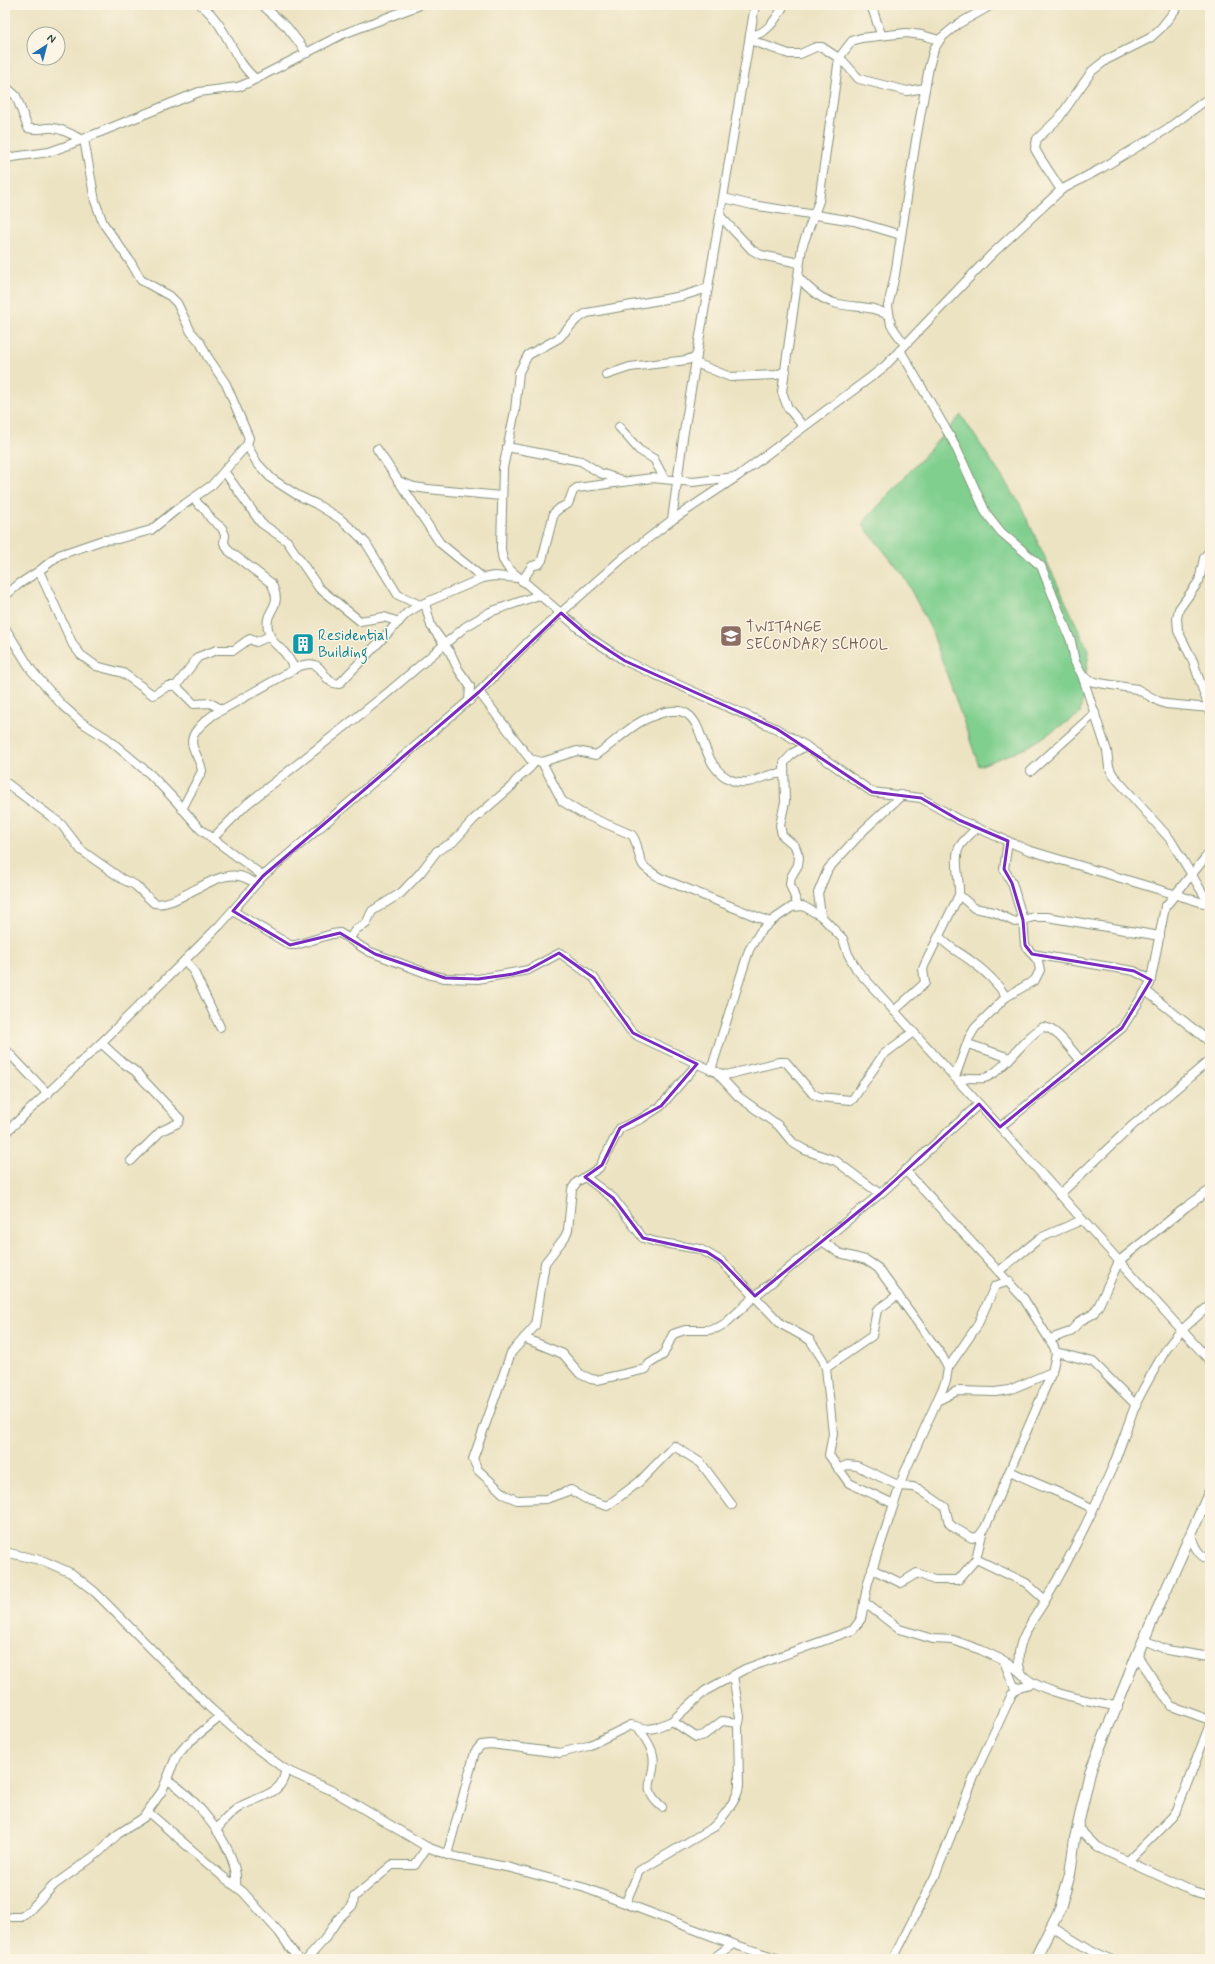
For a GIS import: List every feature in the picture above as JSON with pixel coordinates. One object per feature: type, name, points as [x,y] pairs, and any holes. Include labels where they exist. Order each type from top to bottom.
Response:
[{"type":"street","points":[[201,5],[218,22],[246,71],[256,79]]},
{"type":"street","points":[[262,5],[287,27],[307,53]]},
{"type":"street","points":[[5,158],[49,152],[83,140],[199,92],[238,87],[343,34],[420,5]]},
{"type":"street","points":[[672,520],[677,480],[755,5]]},
{"type":"street","points":[[750,37],[765,31],[784,5]]},
{"type":"street","points":[[872,5],[881,34]]},
{"type":"street","points":[[992,5],[958,24],[939,40],[934,49],[925,88],[888,306],[889,316],[902,348],[954,443],[986,512],[1001,532],[1035,559],[1044,572],[1071,641],[1075,662],[1082,675],[1095,712],[1113,775],[1170,839],[1210,905]]},
{"type":"street","points":[[1061,190],[1035,148],[1037,139],[1062,113],[1092,71],[1106,60],[1150,38],[1179,5]]},
{"type":"street","points":[[803,426],[788,408],[784,401],[782,392],[804,237],[816,214],[824,174],[832,97],[839,58],[856,39],[881,34],[906,33],[922,35],[939,40]]},
{"type":"street","points":[[750,37],[789,54],[800,54],[816,47],[822,47],[839,58],[854,74],[864,81],[907,91],[925,88]]},
{"type":"street","points":[[5,86],[16,96],[28,128],[60,129],[83,140]]},
{"type":"street","points":[[5,1133],[48,1094],[185,960],[233,911],[263,876],[469,701],[525,645],[624,557],[672,520],[738,476],[803,426],[871,377],[902,348],[1019,228],[1061,190],[1168,129],[1210,97]]},
{"type":"street","points":[[5,596],[18,584],[39,571],[58,555],[103,540],[118,539],[145,533],[212,485],[247,445],[249,438],[226,384],[207,356],[200,342],[191,332],[177,303],[170,296],[141,280],[130,261],[103,223],[95,201],[83,140]]},
{"type":"street","points":[[724,198],[752,205],[854,221],[901,236]]},
{"type":"street","points":[[721,217],[752,250],[761,255],[800,263]]},
{"type":"street","points":[[798,277],[812,292],[827,301],[838,304],[872,308],[889,316]]},
{"type":"street","points":[[708,288],[682,296],[587,313],[577,319],[559,338],[528,355],[519,372],[515,411],[503,468],[501,496],[503,560],[508,568],[590,638],[625,661],[777,729],[806,746],[872,792],[902,794],[921,798],[959,820],[1008,841],[1066,862],[1175,893],[1210,905]]},
{"type":"street","points":[[606,375],[630,367],[687,360],[697,360],[730,377],[776,375],[786,371]]},
{"type":"street","points":[[619,427],[639,450],[654,459],[664,478]]},
{"type":"street","points":[[247,445],[257,464],[272,479],[339,518],[354,531],[366,543],[398,596],[423,604]]},
{"type":"street","points":[[507,447],[581,462],[600,472],[623,481]]},
{"type":"street","points":[[377,449],[440,543],[483,578]]},
{"type":"street","points":[[224,471],[261,523],[287,541],[319,588],[360,621],[384,617],[399,622]]},
{"type":"street","points":[[520,579],[532,566],[541,562],[554,513],[568,504],[575,489],[623,481],[664,478],[705,482],[738,476]]},
{"type":"street","points":[[398,480],[414,487],[501,496]]},
{"type":"street","points":[[194,498],[212,521],[222,528],[225,535],[224,544],[229,551],[267,579],[275,590],[277,600],[267,622],[270,636],[274,644],[285,654],[295,669]]},
{"type":"street","points":[[1082,675],[1090,681],[1137,689],[1166,704],[1209,709],[1195,666],[1178,631],[1176,618],[1179,609],[1199,581],[1204,558],[1210,550]]},
{"type":"street","points":[[39,571],[68,636],[81,655],[96,666],[123,673],[153,695],[168,686],[176,686],[194,704],[210,703],[221,709]]},
{"type":"street","points":[[182,809],[202,771],[192,742],[202,724],[221,709],[309,663],[313,663],[318,666],[331,681],[339,684],[407,613],[423,604],[483,578],[494,576],[520,579]]},
{"type":"street","points":[[212,839],[247,804],[385,695],[475,619],[539,595]]},
{"type":"street","points":[[423,604],[429,622],[470,686],[469,701]]},
{"type":"street","points":[[5,628],[32,671],[62,705],[81,722],[108,739],[151,775],[200,829],[263,876]]},
{"type":"street","points":[[176,686],[198,657],[220,650],[234,650],[248,640],[256,642],[270,636]]},
{"type":"street","points":[[479,692],[526,754],[538,761],[562,801],[581,813],[632,835],[636,840],[642,864],[653,873],[770,922]]},
{"type":"street","points":[[350,938],[356,929],[366,924],[372,911],[401,893],[421,872],[437,851],[457,839],[474,819],[507,791],[516,779],[529,770],[538,761],[577,751],[596,755],[640,722],[665,712],[680,710],[691,715],[696,723],[702,744],[715,767],[723,775],[733,781],[744,782],[760,780],[774,773],[784,774]]},
{"type":"street","points":[[1031,771],[1095,712]]},
{"type":"street","points":[[798,906],[790,884],[791,877],[798,865],[799,857],[795,846],[782,835],[780,825],[785,802],[784,763],[788,757],[806,746]]},
{"type":"street","points":[[5,782],[60,824],[82,850],[122,879],[135,885],[154,903],[168,903],[203,884],[230,876],[240,876],[256,883]]},
{"type":"street","points":[[821,916],[818,894],[828,869],[902,794]]},
{"type":"street","points":[[894,1011],[925,983],[923,968],[959,895],[960,883],[957,856],[959,849],[977,828]]},
{"type":"street","points":[[957,1080],[969,1038],[975,1028],[1006,997],[1035,980],[1038,976],[1039,966],[1024,942],[1023,920],[1012,883],[1004,869],[1008,841]]},
{"type":"street","points":[[1000,1127],[1122,1028],[1146,991],[1151,980],[1165,907],[1191,873],[1210,852]]},
{"type":"street","points":[[959,895],[974,908],[994,912],[1012,922],[1034,917],[1047,916],[1160,936]]},
{"type":"street","points":[[713,1071],[749,950],[760,932],[770,922],[798,906],[808,907],[821,916],[843,939],[848,954],[857,970],[1000,1127],[1118,1261],[1210,1361]]},
{"type":"street","points":[[233,911],[293,946],[337,933],[343,934],[363,948],[375,954],[445,978],[478,979],[513,974],[528,970],[555,954],[562,954],[594,978],[633,1033],[713,1071],[731,1075],[779,1062],[786,1062],[813,1094],[820,1097],[850,1100],[856,1095],[883,1055],[913,1032]]},
{"type":"street","points":[[939,936],[952,949],[970,960],[995,981],[1006,997]]},
{"type":"street","points":[[1032,954],[1134,971],[1151,980]]},
{"type":"street","points":[[185,960],[197,978],[220,1026]]},
{"type":"street","points":[[1146,991],[1210,1042]]},
{"type":"street","points":[[957,1080],[968,1077],[985,1078],[996,1072],[1043,1027],[1046,1027],[1056,1033],[1081,1061]]},
{"type":"street","points":[[101,1043],[123,1064],[140,1075],[151,1090],[180,1119],[178,1123],[156,1135],[131,1161]]},
{"type":"street","points":[[968,1044],[1010,1058]]},
{"type":"street","points":[[5,1049],[48,1094]]},
{"type":"street","points":[[1059,1195],[1133,1125],[1210,1060]]},
{"type":"street","points":[[697,1064],[661,1106],[641,1119],[620,1128],[602,1165],[577,1182],[572,1189],[568,1230],[565,1237],[545,1263],[536,1322],[532,1329],[511,1353],[473,1459],[478,1470],[505,1495],[517,1500],[546,1499],[571,1490],[586,1499],[607,1506],[639,1482],[674,1446],[701,1463],[732,1505]]},
{"type":"street","points":[[713,1071],[739,1097],[779,1126],[793,1143],[805,1150],[836,1161],[880,1194]]},
{"type":"street","points":[[524,1338],[563,1354],[575,1369],[586,1377],[603,1379],[646,1369],[649,1364],[663,1355],[673,1334],[685,1330],[707,1330],[717,1328],[730,1319],[755,1296],[880,1194],[979,1104]]},
{"type":"street","points":[[872,1569],[901,1583],[917,1573],[934,1580],[958,1580],[976,1559],[982,1534],[1052,1372],[1056,1352],[1029,1304],[905,1170]]},
{"type":"street","points":[[585,1177],[613,1198],[643,1238],[656,1242],[690,1247],[715,1256],[781,1324],[810,1340],[824,1360],[826,1368],[833,1434],[829,1455],[838,1469],[852,1485],[894,1504]]},
{"type":"street","points":[[1050,1339],[1070,1332],[1080,1321],[1097,1311],[1118,1261],[1210,1190]]},
{"type":"street","points":[[999,1271],[1040,1238],[1082,1220]]},
{"type":"street","points":[[822,1241],[839,1253],[866,1260],[874,1264],[942,1356],[948,1368]]},
{"type":"street","points":[[447,1855],[475,1752],[481,1745],[491,1744],[560,1753],[588,1746],[628,1726],[651,1729],[672,1721],[704,1691],[733,1676],[760,1663],[853,1630],[859,1623],[872,1569],[900,1486],[946,1381],[948,1368],[977,1326],[995,1286],[1009,1281]]},
{"type":"street","points":[[826,1368],[872,1336],[877,1310],[898,1295]]},
{"type":"street","points":[[1024,1676],[1020,1669],[1019,1661],[1020,1643],[1063,1571],[1114,1464],[1136,1405],[1164,1353],[1182,1329],[1210,1305]]},
{"type":"street","points":[[1056,1352],[1093,1362],[1136,1405]]},
{"type":"street","points":[[937,1401],[957,1391],[995,1392],[1009,1390],[1052,1372]]},
{"type":"street","points":[[838,1469],[847,1465],[857,1466],[900,1486],[916,1488],[942,1505],[947,1510],[950,1523],[966,1536],[972,1538],[982,1534]]},
{"type":"street","points":[[1010,1471],[1055,1492],[1074,1498],[1093,1509]]},
{"type":"street","points":[[1035,1959],[1060,1908],[1070,1874],[1090,1772],[1118,1706],[1137,1654],[1210,1491]]},
{"type":"street","points":[[1191,1533],[1195,1547],[1202,1556],[1210,1560]]},
{"type":"street","points":[[5,1552],[44,1561],[58,1566],[82,1581],[220,1717],[252,1745],[285,1768],[335,1792],[427,1847],[447,1855],[511,1868],[558,1880],[626,1902],[733,1944],[779,1959]]},
{"type":"street","points":[[976,1559],[1026,1582],[1045,1600]]},
{"type":"street","points":[[864,1602],[899,1629],[933,1639],[953,1640],[981,1650],[1004,1661],[1034,1683],[1070,1696],[1118,1706]]},
{"type":"street","points":[[1144,1640],[1167,1650],[1210,1657]]},
{"type":"street","points":[[1137,1654],[1172,1706],[1210,1720]]},
{"type":"street","points":[[1004,1661],[1016,1689]]},
{"type":"street","points":[[626,1902],[639,1871],[712,1828],[720,1820],[738,1794],[738,1724],[740,1717],[733,1676]]},
{"type":"street","points":[[893,1959],[934,1876],[995,1728],[1016,1689],[1034,1683]]},
{"type":"street","points":[[12,1917],[21,1917],[27,1913],[54,1885],[98,1854],[118,1834],[136,1824],[148,1812],[167,1780],[176,1757],[202,1731],[220,1717]]},
{"type":"street","points":[[672,1721],[696,1737],[708,1733],[722,1721],[738,1724]]},
{"type":"street","points":[[1128,1861],[1172,1818],[1177,1810],[1210,1724]]},
{"type":"street","points":[[638,1727],[653,1753],[649,1790],[654,1800],[662,1807]]},
{"type":"street","points":[[216,1830],[231,1813],[240,1807],[278,1789],[283,1782],[285,1768]]},
{"type":"street","points":[[167,1780],[182,1790],[216,1830],[226,1847],[237,1872],[236,1886]]},
{"type":"street","points":[[148,1812],[222,1876],[236,1886],[279,1932],[298,1959]]},
{"type":"street","points":[[1078,1828],[1097,1847],[1192,1891],[1210,1896]]},
{"type":"street","points":[[307,1959],[324,1940],[338,1919],[353,1906],[354,1897],[392,1866],[415,1865],[427,1847]]},
{"type":"street","points":[[1052,1927],[1093,1952],[1110,1959]]},
{"type":"street","points":[[712,1959],[733,1944]]},
{"type":"highlighted area","points":[[561,613],[590,638],[625,661],[777,729],[872,792],[921,798],[959,820],[1008,841],[1004,869],[1012,883],[1023,920],[1025,945],[1032,954],[1134,971],[1151,980],[1122,1028],[1000,1127],[979,1104],[880,1194],[755,1296],[721,1261],[707,1252],[643,1238],[613,1198],[585,1177],[602,1165],[620,1128],[661,1106],[697,1064],[633,1033],[594,978],[559,953],[528,970],[513,974],[478,979],[445,978],[375,954],[340,933],[290,945],[233,911],[263,876],[479,692]]},
{"type":"green space","points":[[961,415],[1020,504],[1089,652],[1080,714],[1026,748],[979,766],[931,629],[903,575],[862,524]]},
{"type":"place","name":"TWITANGE SECONDARY SCHOOL","points":[[731,636]]},
{"type":"place","name":"Residential Building","points":[[303,644]]}]
